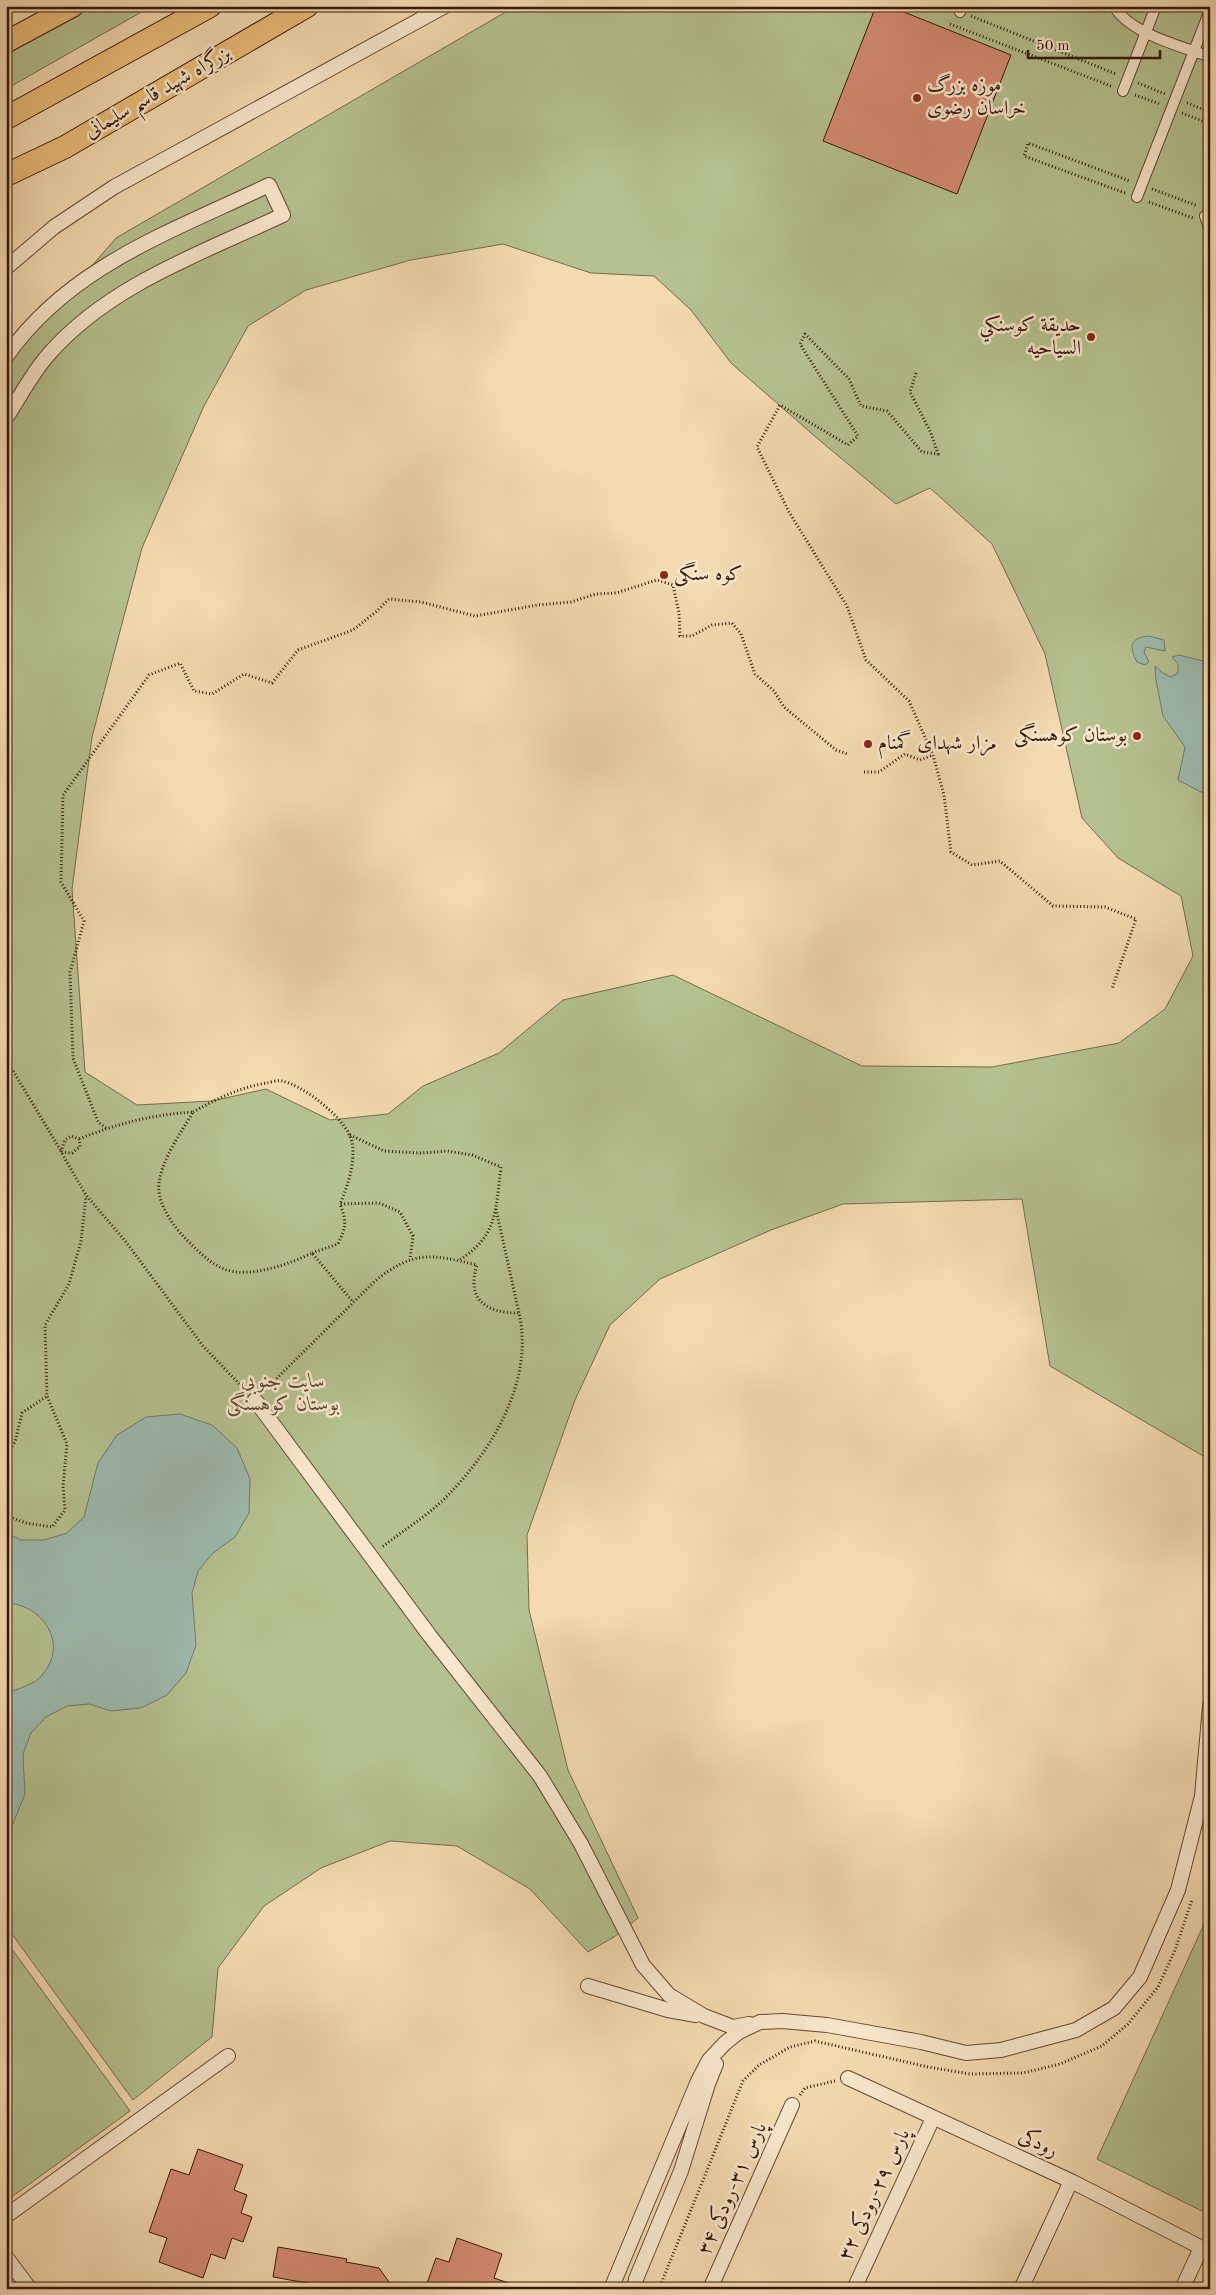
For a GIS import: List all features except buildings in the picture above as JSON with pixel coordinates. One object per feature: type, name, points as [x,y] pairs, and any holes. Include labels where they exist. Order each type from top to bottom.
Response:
[{"type":"highway","points":[[6,118],[210,6]]},
{"type":"highway","name":"بزرگراه شهید قاسم سلیمانی","points":[[6,176],[65,147],[307,6]]},
{"type":"main road","points":[[6,42],[73,6]]},
{"type":"main road","points":[[6,188],[65,147]]},
{"type":"street","points":[[6,268],[54,226],[114,187],[445,6]]},
{"type":"street","points":[[1114,6],[1128,22],[1146,32],[1210,57]]},
{"type":"street","points":[[1123,91],[1156,6]]},
{"type":"street","points":[[1137,197],[1210,10]]},
{"type":"street","points":[[6,358],[23,333],[64,294],[116,257],[269,185],[283,215],[132,286],[84,320],[48,355],[6,418]]},
{"type":"street","points":[[255,1400],[371,1556],[540,1776],[581,1844],[643,1965],[669,1994],[704,2016],[732,2027],[760,2022],[782,2021],[826,2024],[921,2042],[966,2053],[1001,2050],[1076,2030],[1114,2008],[1140,1977],[1178,1890],[1202,1796],[1210,1706]]},
{"type":"street","points":[[588,1986],[668,2010],[704,2016]]},
{"type":"street","points":[[611,2289],[698,2081],[709,2060],[725,2043],[739,2032],[760,2022]]},
{"type":"street","points":[[634,2289],[636,2279],[682,2170],[715,2066],[730,2048],[760,2022]]},
{"type":"street","points":[[6,2216],[228,2056]]},
{"type":"street","name":"رودکی","points":[[848,2078],[1071,2181],[1205,2250]]},
{"type":"street","name":"پارس ۳۱-رودکی ۳۴","points":[[710,2289],[792,2105]]},
{"type":"street","name":"پارس ۲۹-رودکی ۳۲","points":[[854,2289],[933,2118]]},
{"type":"street","points":[[1021,2289],[1071,2181]]},
{"type":"street","points":[[1182,2289],[1205,2250]]},
{"type":"street","points":[[6,2257],[30,2289]]},
{"type":"path","points":[[961,9],[1210,112]]},
{"type":"path","points":[[950,24],[1210,124]]},
{"type":"path","points":[[1028,143],[1142,186],[1207,218],[1137,197],[1024,156],[1028,143]]},
{"type":"path","points":[[916,373],[910,392],[931,433],[938,454],[922,452],[887,411],[861,406],[849,379],[805,334],[800,344],[858,436],[848,445],[780,405],[757,447],[789,512],[847,606],[866,660],[909,701],[933,755],[944,795],[951,852],[972,865],[1000,861],[1054,906],[1106,906],[1136,919],[1112,990]]},
{"type":"path","points":[[106,1128],[98,1122],[72,1058],[70,972],[84,921],[61,882],[63,794],[149,675],[180,663],[194,691],[212,694],[244,674],[272,683],[298,650],[353,630],[389,599],[421,602],[475,616],[538,605],[571,602],[596,594],[616,593],[657,580],[673,585],[679,613],[680,636],[692,636],[712,625],[732,623],[741,634],[756,674],[774,692],[784,707],[836,750],[847,754]]},
{"type":"path","points":[[864,772],[879,772],[905,754],[920,760],[933,755]]},
{"type":"path","points":[[6,1060],[86,1195],[126,1242],[203,1346],[255,1400],[353,1302],[395,1265],[410,1259],[422,1256],[477,1265],[473,1278],[473,1290],[479,1300],[501,1313],[519,1313]]},
{"type":"path","points":[[61,1152],[65,1140],[71,1136],[79,1139],[106,1128],[157,1115],[193,1112],[246,1086],[281,1081],[314,1097],[333,1113],[350,1135],[384,1151],[420,1153],[448,1151],[472,1155],[501,1167],[490,1231],[476,1250],[458,1261]]},
{"type":"path","points":[[193,1112],[162,1169],[159,1192],[166,1212],[180,1233],[204,1258],[225,1270],[252,1271],[277,1267],[338,1244],[344,1232],[346,1220],[340,1204],[350,1184],[352,1154],[350,1135]]},
{"type":"path","points":[[61,1152],[72,1153],[80,1147],[79,1139]]},
{"type":"path","points":[[6,1516],[26,1523],[52,1527],[65,1510],[63,1486],[67,1444],[47,1396],[45,1326],[69,1284],[82,1241],[86,1195]]},
{"type":"path","points":[[340,1204],[378,1203],[400,1212],[413,1236],[410,1259]]},
{"type":"path","points":[[371,1556],[450,1494],[473,1467],[505,1416],[522,1359],[524,1334],[495,1208]]},
{"type":"path","points":[[312,1253],[353,1302]]},
{"type":"path","points":[[6,1455],[15,1442],[22,1414],[47,1396]]},
{"type":"path","points":[[792,2105],[805,2088],[848,2078]]},
{"type":"green space","points":[[86,6],[152,6],[6,89],[6,51]]},
{"type":"green space","name":"سایت جنوبی بوستان کوهسنگی","points":[[516,6],[1210,6],[1210,1460],[1050,1366],[1022,1199],[843,1204],[771,1230],[660,1279],[610,1325],[575,1400],[527,1535],[529,1610],[568,1770],[638,1918],[614,1937],[588,1952],[530,1889],[457,1846],[390,1841],[321,1868],[264,1906],[218,1968],[212,2037],[133,2100],[6,1926],[6,374],[17,352],[116,238]],"holes":[[[503,244],[591,273],[654,276],[691,310],[731,363],[896,504],[930,488],[992,544],[1045,654],[1082,818],[1118,858],[1181,896],[1193,956],[1165,1009],[1119,1043],[992,1067],[862,1066],[673,975],[563,1000],[499,1053],[423,1086],[388,1114],[330,1120],[266,1089],[212,1101],[137,1105],[85,1072],[72,889],[92,737],[142,548],[204,406],[248,326],[306,290],[411,260]]]},
{"type":"green space","points":[[1210,1911],[1210,2215],[1097,2159]]},
{"type":"green space","points":[[6,1941],[130,2111],[6,2201]]},
{"type":"shaded area","points":[[1149,636],[1164,640],[1165,651],[1146,647],[1144,652],[1149,662],[1145,665],[1137,662],[1132,647],[1134,641]]},
{"type":"shaded area","points":[[1179,655],[1203,661],[1210,665],[1210,793],[1201,792],[1178,780],[1185,747],[1163,716],[1155,666],[1171,677],[1178,673],[1178,664],[1172,657]]},
{"type":"shaded area","points":[[180,1414],[212,1425],[237,1448],[250,1479],[249,1513],[235,1537],[213,1553],[198,1571],[192,1593],[196,1645],[186,1673],[167,1695],[141,1708],[111,1711],[89,1704],[67,1706],[46,1717],[31,1733],[23,1754],[25,1794],[10,1831],[6,1835],[6,1695],[31,1684],[39,1678],[50,1662],[53,1650],[52,1638],[48,1627],[40,1618],[31,1610],[19,1605],[6,1603],[6,1533],[21,1540],[44,1540],[67,1533],[84,1517],[98,1463],[117,1435],[146,1417]]},
{"type":"place","name":"موزه بزرگ خراسان رضوی","points":[[917,98]]},
{"type":"place","name":"حديقة كوسنكي السياحيه","points":[[1091,337]]},
{"type":"place","name":"کوه سنگی","points":[[664,575]]},
{"type":"place","name":"بوستان کوهسنگی","points":[[1137,736]]},
{"type":"place","name":"مزار شهدای گمنام","points":[[868,744]]}]
